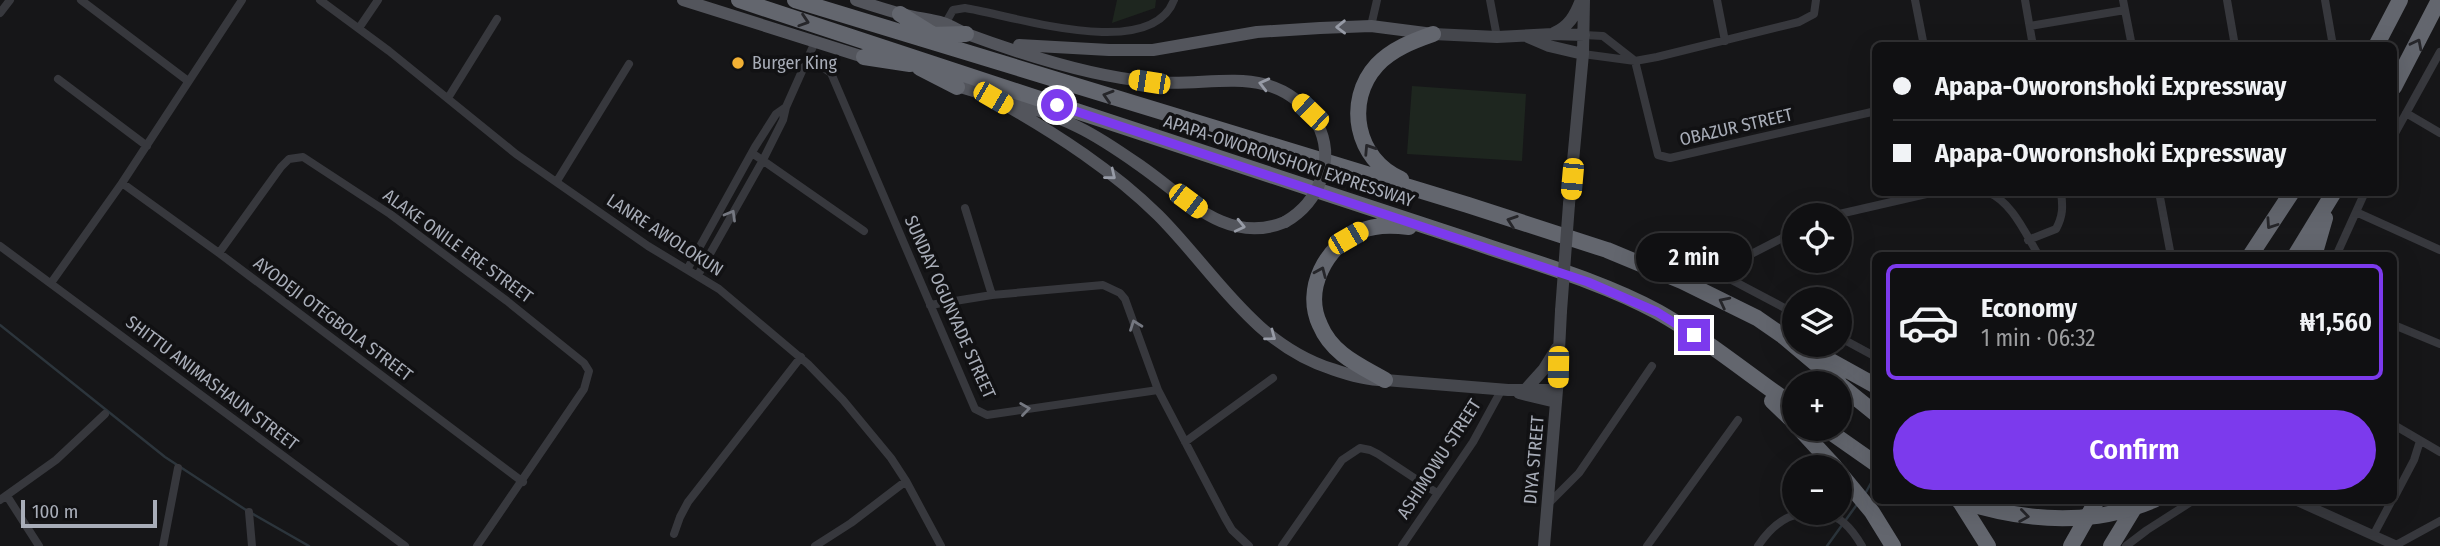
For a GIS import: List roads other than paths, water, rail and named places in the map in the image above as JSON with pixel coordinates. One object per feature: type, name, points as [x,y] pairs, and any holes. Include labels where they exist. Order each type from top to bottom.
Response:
[{"type":"highway","name":"APAPA-OWORONSHOKI EXPRESSWAY","points":[[739,0],[866,50],[1468,240],[1619,294],[1657,312],[1733,363]]},
{"type":"highway","name":"APAPA-OWORONSHOKI EXPRESSWAY","points":[[795,0],[1468,205],[1607,250],[1682,281],[1757,318],[1782,335]]},
{"type":"highway","points":[[2378,42],[2400,0]]},
{"type":"highway","points":[[2397,81],[2439,0]]},
{"type":"highway","points":[[900,14],[939,30],[964,52]]},
{"type":"highway","points":[[897,32],[939,30],[966,34]]},
{"type":"highway","points":[[1433,34],[1415,40],[1388,55],[1368,77],[1357,103],[1359,127],[1368,151],[1393,176],[1468,205]]},
{"type":"highway","points":[[866,50],[955,79]]},
{"type":"highway","points":[[2253,252],[2289,196]]},
{"type":"highway","points":[[2298,252],[2333,196]]},
{"type":"highway","points":[[2315,252],[2333,196]]},
{"type":"highway","points":[[1385,380],[1345,357],[1326,336],[1315,309],[1320,270],[1348,238],[1376,226],[1406,226],[1468,240]]},
{"type":"highway","name":"APAPA-OWORONSHOKI EXPRESSWAY","points":[[1809,357],[1825,371]]},
{"type":"highway","points":[[1824,357],[1872,384]]},
{"type":"highway","points":[[1733,363],[1782,398]]},
{"type":"highway","points":[[1733,363],[1782,410]]},
{"type":"highway","name":"APAPA-OWORONSHOKI EXPRESSWAY","points":[[1852,394],[1872,411]]},
{"type":"highway","points":[[1811,441],[1824,455]]},
{"type":"highway","points":[[1844,441],[1872,461]]},
{"type":"highway","points":[[1852,488],[1893,546]]},
{"type":"highway","points":[[1961,504],[1988,546]]},
{"type":"highway","points":[[1973,504],[2010,514],[2046,519],[2079,519],[2111,514],[2142,504]]},
{"type":"highway","points":[[2071,546],[2095,504]]},
{"type":"highway","points":[[2111,546],[2137,504]]},
{"type":"main road","name":"APAPA-OWORONSHOKI EXPRESSWAY","points":[[684,0],[815,42],[866,50]]},
{"type":"main road","points":[[856,0],[900,14]]},
{"type":"main road","points":[[1553,34],[1567,27],[1583,0]]},
{"type":"main road","name":"DIYA STREET","points":[[1544,546],[1569,204],[1583,54],[1583,0]]},
{"type":"main road","points":[[998,43],[1069,49],[1153,50],[1257,32],[1371,26],[1433,34],[1497,37],[1553,34],[1584,36]]},
{"type":"main road","points":[[966,34],[1092,73],[1174,84],[1234,80],[1259,82],[1286,91],[1310,112],[1317,123],[1326,145],[1322,176],[1307,203],[1285,222],[1252,229],[1215,219],[1201,211],[1142,167],[1079,127],[1021,104],[993,98]]},
{"type":"main road","points":[[1525,36],[1549,46],[1583,54]]},
{"type":"main road","name":"APAPA-OWORONSHOKI EXPRESSWAY","points":[[955,79],[993,98]]},
{"type":"main road","points":[[993,98],[1084,154],[1124,185],[1158,215],[1254,324],[1312,363],[1369,380],[1505,389],[1557,396]]},
{"type":"main road","points":[[1527,388],[1545,369],[1558,344]]},
{"type":"main road","points":[[1505,389],[1527,388],[1557,396]]},
{"type":"street","points":[[0,13],[10,0]]},
{"type":"street","points":[[81,0],[187,81]]},
{"type":"street","points":[[51,283],[147,146],[242,0]]},
{"type":"street","name":"LANRE AWOLOKUN","points":[[320,0],[516,154],[648,246],[688,268],[738,303],[801,357],[872,434],[906,481],[941,546]]},
{"type":"street","points":[[359,28],[378,0]]},
{"type":"street","points":[[939,30],[953,10],[965,8],[1070,30],[1120,31],[1158,21],[1166,15],[1174,0]]},
{"type":"street","points":[[1371,26],[1377,0]]},
{"type":"street","points":[[1490,0],[1497,37]]},
{"type":"street","points":[[1717,0],[1725,41]]},
{"type":"street","points":[[1583,54],[1635,61],[1725,41],[1799,22],[1814,15],[1816,0]]},
{"type":"street","points":[[1915,0],[1923,42]]},
{"type":"street","points":[[2025,0],[2032,42]]},
{"type":"street","points":[[2123,0],[2131,42]]},
{"type":"street","points":[[2227,0],[2234,42]]},
{"type":"street","points":[[2325,0],[2332,42]]},
{"type":"street","points":[[2030,26],[2125,10]]},
{"type":"street","points":[[448,98],[497,19]]},
{"type":"street","points":[[1584,36],[1603,36],[1635,61]]},
{"type":"street","points":[[698,275],[763,160],[783,120],[786,107],[815,42]]},
{"type":"street","points":[[2397,130],[2440,52]]},
{"type":"street","name":"OBAZUR STREET","points":[[1635,61],[1658,156],[1670,158],[1872,112]]},
{"type":"street","name":"SUNDAY OGUNYADE STREET","points":[[806,62],[820,65],[831,73],[975,409],[988,415],[1158,390]]},
{"type":"street","points":[[557,181],[629,65]]},
{"type":"street","points":[[58,79],[147,146]]},
{"type":"street","points":[[688,268],[752,153],[776,114],[786,107]]},
{"type":"street","points":[[2406,113],[2440,133]]},
{"type":"street","points":[[752,153],[864,231]]},
{"type":"street","name":"ALAKE ONILE ERE STREET","points":[[219,253],[281,167],[289,159],[303,157],[390,214],[507,301],[576,355],[589,371],[584,389],[523,482]]},
{"type":"street","name":"AYODEJI OTEGBOLA STREET","points":[[122,183],[523,482]]},
{"type":"street","points":[[1852,211],[1918,196]]},
{"type":"street","points":[[1995,196],[2008,208],[2036,252]]},
{"type":"street","points":[[2028,240],[2056,229],[2062,218],[2062,196]]},
{"type":"street","points":[[2160,196],[2170,252]]},
{"type":"street","points":[[2338,252],[2363,196]]},
{"type":"street","points":[[965,208],[992,295]]},
{"type":"street","points":[[2356,212],[2440,250]]},
{"type":"street","points":[[1782,238],[1728,266],[1725,271],[1726,276],[1782,306]]},
{"type":"street","name":"SHITTU ANIMASHAUN STREET","points":[[0,246],[405,546]]},
{"type":"street","points":[[930,304],[992,295],[1103,285],[1120,293],[1125,299],[1158,390],[1232,530],[1249,546]]},
{"type":"street","points":[[2397,326],[2440,344]]},
{"type":"street","points":[[1852,344],[1872,355]]},
{"type":"street","points":[[674,534],[688,502],[801,357]]},
{"type":"street","points":[[1548,504],[1579,473],[1652,366]]},
{"type":"street","points":[[1185,442],[1273,378]]},
{"type":"street","name":"ASHIMOWU STREET","points":[[1402,546],[1473,442],[1505,389]]},
{"type":"street","points":[[39,546],[4,498],[56,460],[105,414]]},
{"type":"street","points":[[1647,546],[1738,420]]},
{"type":"street","points":[[2397,427],[2440,452]]},
{"type":"street","points":[[2397,492],[2414,460],[2420,441]]},
{"type":"street","points":[[1282,546],[1342,460],[1360,448],[1378,454],[1437,493]]},
{"type":"street","points":[[163,546],[178,468]]},
{"type":"street","points":[[815,546],[867,512],[906,481]]},
{"type":"street","points":[[477,546],[523,482]]},
{"type":"street","points":[[2126,546],[2188,504]]},
{"type":"street","points":[[2304,504],[2396,546],[2440,521]]},
{"type":"street","points":[[2374,534],[2390,504]]},
{"type":"street","points":[[249,512],[252,546]]},
{"type":"street","points":[[1758,546],[1769,529],[1782,521]]},
{"type":"street","points":[[1848,525],[1862,546]]},
{"type":"street","points":[[2137,546],[2147,530]]},
{"type":"waterway","points":[[0,325],[165,457],[246,510],[309,546]]},
{"type":"waterway","points":[[1866,492],[1872,481]]},
{"type":"waterway","points":[[1827,546],[1858,503]]},
{"type":"place","name":"Burger King","points":[[738,63]]}]
